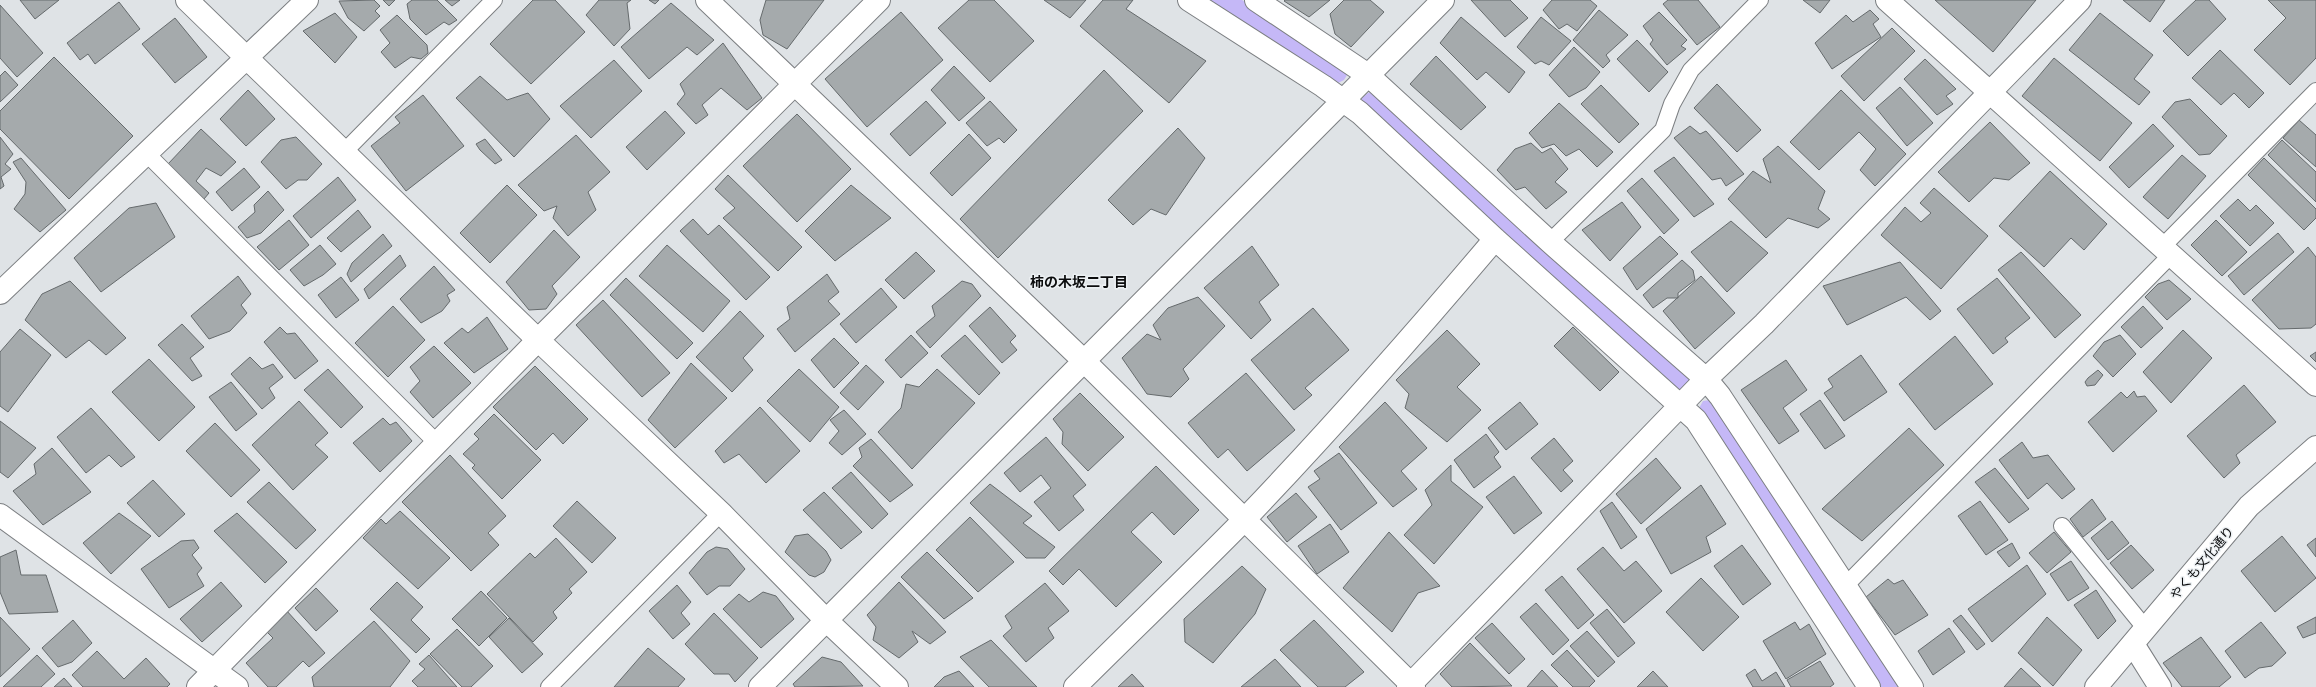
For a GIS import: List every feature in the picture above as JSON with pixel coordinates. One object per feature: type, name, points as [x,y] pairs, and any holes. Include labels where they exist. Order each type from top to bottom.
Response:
[{"type":"street","points":[[187,0],[538,340],[721,513],[826,620],[898,687]]},
{"type":"street","points":[[0,293],[147,154],[306,0]]},
{"type":"street","points":[[706,0],[1084,361],[1411,686],[1706,379],[1770,318],[2080,0]]},
{"type":"street","points":[[198,687],[538,340],[879,0]]},
{"type":"street","points":[[1189,0],[1343,100],[1360,113],[1495,239],[1696,420],[1869,687]]},
{"type":"street","points":[[1256,0],[1368,75],[1550,242],[1706,379],[1720,396],[1912,687]]},
{"type":"street","points":[[760,687],[1443,0]]},
{"type":"street","points":[[1887,0],[2316,385]]},
{"type":"street","points":[[1075,687],[1243,520],[1326,433],[1409,341],[1495,239]]},
{"type":"street","name":"やくも文化通り","points":[[2096,687],[2249,506],[2316,447]]},
{"type":"street","points":[[0,515],[237,687]]},
{"type":"street","points":[[2140,636],[2160,687]]},
{"type":"lane","points":[[344,152],[494,0]]},
{"type":"lane","points":[[1550,242],[1663,130],[1672,104],[1690,70],[1760,0]]},
{"type":"lane","points":[[1845,586],[2167,250],[2316,91]]},
{"type":"lane","points":[[147,154],[437,443]]},
{"type":"lane","points":[[549,687],[721,513]]},
{"type":"lane","points":[[2062,526],[2140,636]]},
{"type":"shaded area","points":[[1203,0],[1242,0],[1343,65],[1347,75],[1344,80],[1338,83],[1331,82]]},
{"type":"shaded area","points":[[1373,92],[1689,377],[1690,383],[1682,390],[1676,391],[1361,104],[1362,98],[1368,93]]},
{"type":"shaded area","points":[[1710,400],[1905,687],[1876,687],[1698,410],[1703,401]]},
{"type":"building","points":[[20,0],[59,0],[35,19]]},
{"type":"building","points":[[374,0],[380,6],[375,11],[380,16],[364,31],[348,18],[339,1]]},
{"type":"building","points":[[383,0],[395,0],[389,6]]},
{"type":"building","points":[[412,0],[437,0],[457,20],[449,25],[444,22],[426,35],[410,19],[407,4]]},
{"type":"building","points":[[445,0],[460,0],[452,6]]},
{"type":"building","points":[[533,0],[555,0],[585,32],[531,84],[490,44]]},
{"type":"building","points":[[599,0],[631,0],[627,3],[630,29],[614,46],[586,15]]},
{"type":"building","points":[[649,0],[659,0],[655,4]]},
{"type":"building","points":[[766,0],[824,0],[787,49],[763,35],[760,20]]},
{"type":"building","points":[[969,0],[994,0],[1034,41],[990,82],[938,28]]},
{"type":"building","points":[[1044,0],[1086,0],[1070,18]]},
{"type":"building","points":[[1103,0],[1133,0],[1126,9],[1206,61],[1169,103],[1080,26]]},
{"type":"building","points":[[1330,0],[1309,17],[1284,1]]},
{"type":"building","points":[[1344,0],[1370,0],[1384,12],[1351,47],[1335,34],[1330,14]]},
{"type":"building","points":[[1471,0],[1510,0],[1528,18],[1505,37]]},
{"type":"building","points":[[1552,0],[1590,0],[1597,6],[1577,31],[1567,24],[1559,29],[1543,10]]},
{"type":"building","points":[[1668,0],[1698,0],[1720,27],[1697,45],[1663,4]]},
{"type":"building","points":[[1803,0],[1830,0],[1820,13]]},
{"type":"building","points":[[1935,0],[2036,0],[1993,52]]},
{"type":"building","points":[[2123,0],[2165,0],[2150,22]]},
{"type":"building","points":[[2196,0],[2209,0],[2226,19],[2188,56],[2163,31]]},
{"type":"building","points":[[2268,0],[2316,0],[2316,58],[2290,85],[2254,50],[2286,18]]},
{"type":"building","points":[[119,2],[140,29],[95,64],[88,54],[80,60],[67,43]]},
{"type":"building","points":[[671,3],[714,40],[697,55],[687,47],[649,79],[621,47]]},
{"type":"building","points":[[0,5],[43,53],[17,77],[0,58]]},
{"type":"building","points":[[1599,10],[1628,35],[1606,55],[1610,61],[1603,68],[1573,40]]},
{"type":"building","points":[[1870,10],[1879,19],[1873,24],[1881,37],[1832,69],[1815,43],[1846,15],[1853,22]]},
{"type":"building","points":[[901,12],[943,60],[867,127],[825,79]]},
{"type":"building","points":[[1659,12],[1687,40],[1681,46],[1686,49],[1667,65],[1650,44],[1653,40],[1643,26]]},
{"type":"building","points":[[335,13],[357,37],[335,63],[303,31]]},
{"type":"building","points":[[2100,13],[2153,55],[2134,79],[2150,92],[2139,105],[2069,50]]},
{"type":"building","points":[[397,15],[427,45],[428,53],[421,59],[411,57],[395,68],[381,52],[390,43],[380,30]]},
{"type":"building","points":[[1461,17],[1525,72],[1509,93],[1486,72],[1477,80],[1440,43]]},
{"type":"building","points":[[1541,17],[1571,41],[1549,65],[1541,61],[1535,64],[1517,47]]},
{"type":"building","points":[[175,18],[207,57],[175,83],[142,44]]},
{"type":"building","points":[[1892,28],[1915,51],[1864,101],[1841,76]]},
{"type":"building","points":[[1637,40],[1668,72],[1649,92],[1617,59]]},
{"type":"building","points":[[723,43],[762,98],[747,110],[721,88],[702,105],[708,115],[696,124],[677,104],[685,94],[680,84]]},
{"type":"building","points":[[1574,47],[1600,72],[1586,88],[1569,97],[1549,75]]},
{"type":"building","points":[[2220,50],[2264,93],[2249,108],[2234,93],[2221,105],[2192,78]]},
{"type":"building","points":[[1436,56],[1486,107],[1461,130],[1410,84]]},
{"type":"building","points":[[54,57],[133,136],[69,199],[0,129],[0,111]]},
{"type":"building","points":[[2054,58],[2132,123],[2100,161],[2022,96]]},
{"type":"building","points":[[1925,59],[1956,89],[1946,96],[1953,104],[1937,115],[1904,79]]},
{"type":"building","points":[[614,60],[642,91],[591,138],[560,106]]},
{"type":"building","points":[[954,66],[985,98],[959,121],[931,90]]},
{"type":"building","points":[[1104,70],[1143,111],[998,258],[960,219]]},
{"type":"building","points":[[5,71],[18,85],[0,102],[0,76]]},
{"type":"building","points":[[480,76],[507,100],[528,93],[550,119],[514,157],[456,98]]},
{"type":"building","points":[[1717,84],[1761,130],[1737,152],[1694,108]]},
{"type":"building","points":[[1601,85],[1639,124],[1619,143],[1581,104]]},
{"type":"building","points":[[1900,87],[1933,123],[1907,146],[1876,108]]},
{"type":"building","points":[[248,90],[275,119],[246,146],[220,119]]},
{"type":"building","points":[[1841,90],[1906,154],[1875,186],[1860,170],[1876,149],[1859,132],[1819,170],[1790,142]]},
{"type":"building","points":[[423,95],[464,146],[406,191],[371,146],[400,123],[395,117]]},
{"type":"building","points":[[2190,99],[2227,136],[2210,154],[2199,155],[2162,117],[2175,102]]},
{"type":"building","points":[[926,101],[946,123],[910,156],[890,134]]},
{"type":"building","points":[[990,101],[1017,130],[1004,143],[999,138],[987,146],[966,123]]},
{"type":"building","points":[[1559,103],[1613,152],[1597,167],[1579,149],[1566,156],[1554,144],[1542,148],[1529,133]]},
{"type":"building","points":[[665,111],[685,133],[647,170],[626,147]]},
{"type":"building","points":[[797,114],[851,169],[797,222],[743,166]]},
{"type":"building","points":[[2299,120],[2316,135],[2316,167],[2283,138]]},
{"type":"building","points":[[1990,122],[2030,163],[2009,180],[1994,178],[1969,202],[1938,172]]},
{"type":"building","points":[[2153,124],[2174,146],[2129,188],[2109,167]]},
{"type":"building","points":[[1690,126],[1700,134],[1706,131],[1744,174],[1726,186],[1721,178],[1712,180],[1674,138]]},
{"type":"building","points":[[1178,128],[1205,158],[1166,215],[1151,209],[1133,225],[1108,200]]},
{"type":"building","points":[[201,129],[236,162],[221,176],[206,168],[196,181],[209,193],[204,199],[168,164]]},
{"type":"building","points":[[969,134],[991,158],[952,196],[930,173]]},
{"type":"building","points":[[576,135],[610,172],[588,192],[596,210],[568,236],[553,218],[557,206],[544,211],[518,185]]},
{"type":"building","points":[[0,137],[13,154],[5,164],[11,169],[1,177],[4,186],[0,189]]},
{"type":"building","points":[[296,137],[322,164],[307,180],[298,180],[286,189],[261,162],[281,140]]},
{"type":"building","points":[[485,139],[502,160],[495,164],[480,150],[476,144]]},
{"type":"building","points":[[2282,140],[2316,172],[2316,202],[2268,155]]},
{"type":"building","points":[[1531,143],[1542,153],[1551,148],[1568,169],[1555,182],[1567,192],[1546,209],[1525,187],[1516,190],[1497,170],[1515,149]]},
{"type":"building","points":[[1778,146],[1825,191],[1818,209],[1830,219],[1818,228],[1788,218],[1766,238],[1728,199],[1753,171],[1771,183],[1763,159]]},
{"type":"building","points":[[2182,155],[2206,176],[2168,219],[2143,197]]},
{"type":"building","points":[[1674,157],[1714,204],[1694,217],[1654,171]]},
{"type":"building","points":[[21,158],[66,210],[40,232],[14,209],[25,194],[26,182],[13,162]]},
{"type":"building","points":[[2264,158],[2316,209],[2316,218],[2304,230],[2248,175]]},
{"type":"building","points":[[244,168],[260,187],[232,211],[216,192]]},
{"type":"building","points":[[2050,171],[2107,224],[2084,250],[2071,238],[2044,267],[1999,226]]},
{"type":"building","points":[[728,175],[802,247],[778,271],[723,218],[735,208],[715,189]]},
{"type":"building","points":[[338,177],[356,200],[311,238],[293,216]]},
{"type":"building","points":[[1642,178],[1679,220],[1664,234],[1627,191]]},
{"type":"building","points":[[507,185],[537,215],[490,263],[460,233]]},
{"type":"building","points":[[851,185],[891,218],[835,261],[805,231]]},
{"type":"building","points":[[1934,188],[1988,236],[1941,289],[1881,235],[1905,207],[1921,222],[1931,213],[1920,203]]},
{"type":"building","points":[[268,191],[284,210],[261,233],[247,238],[238,227],[255,212],[254,205]]},
{"type":"building","points":[[2238,199],[2250,211],[2256,205],[2274,223],[2250,246],[2220,216]]},
{"type":"building","points":[[1622,202],[1641,227],[1610,261],[1582,230]]},
{"type":"building","points":[[156,203],[175,237],[101,292],[74,258],[129,208]]},
{"type":"building","points":[[358,210],[371,227],[341,252],[327,238]]},
{"type":"building","points":[[693,219],[708,235],[719,225],[770,277],[746,300],[680,231]]},
{"type":"building","points":[[289,220],[309,245],[279,270],[257,247]]},
{"type":"building","points":[[2216,220],[2247,252],[2222,276],[2191,245]]},
{"type":"building","points":[[1731,221],[1768,253],[1727,292],[1691,252]]},
{"type":"building","points":[[554,230],[580,257],[552,286],[557,294],[546,309],[529,310],[506,282]]},
{"type":"building","points":[[2278,233],[2294,252],[2244,295],[2228,276]]},
{"type":"building","points":[[383,234],[392,246],[351,282],[347,274],[352,263]]},
{"type":"building","points":[[1660,236],[1678,254],[1637,290],[1623,268]]},
{"type":"building","points":[[320,245],[336,264],[323,275],[304,286],[290,270]]},
{"type":"building","points":[[667,245],[730,301],[703,332],[639,276]]},
{"type":"building","points":[[1252,246],[1279,285],[1259,302],[1271,320],[1251,339],[1204,288]]},
{"type":"building","points":[[2308,247],[2316,257],[2316,324],[2311,328],[2279,329],[2252,300]]},
{"type":"building","points":[[916,252],[935,271],[904,299],[885,280]]},
{"type":"building","points":[[2021,252],[2081,315],[2055,338],[1998,270]]},
{"type":"building","points":[[400,255],[406,266],[369,299],[364,289]]},
{"type":"building","points":[[1682,260],[1693,270],[1695,280],[1678,293],[1678,298],[1667,298],[1653,308],[1643,295]]},
{"type":"building","points":[[1900,262],[1941,311],[1930,320],[1906,297],[1847,325],[1823,286]]},
{"type":"building","points":[[434,266],[455,290],[447,295],[450,301],[442,311],[421,323],[400,299]]},
{"type":"building","points":[[827,274],[839,292],[828,301],[840,314],[795,352],[777,329],[790,319],[787,307]]},
{"type":"building","points":[[238,276],[251,294],[241,305],[247,313],[230,331],[209,339],[191,316]]},
{"type":"building","points":[[1701,276],[1735,313],[1695,349],[1663,311]]},
{"type":"building","points":[[341,277],[359,300],[336,318],[318,295]]},
{"type":"building","points":[[626,278],[693,343],[677,359],[610,295]]},
{"type":"building","points":[[1997,278],[2030,318],[2005,338],[2008,342],[1993,354],[1957,309]]},
{"type":"building","points":[[2169,280],[2191,299],[2167,320],[2145,297],[2158,284]]},
{"type":"building","points":[[70,281],[126,338],[106,355],[89,340],[66,358],[25,320],[42,294]]},
{"type":"building","points":[[962,281],[972,284],[981,296],[930,348],[916,332],[935,316],[932,306]]},
{"type":"building","points":[[881,288],[897,307],[856,343],[840,324]]},
{"type":"building","points":[[1198,297],[1225,326],[1183,369],[1189,379],[1171,397],[1147,394],[1122,358],[1147,334],[1161,340],[1153,325],[1168,308]]},
{"type":"building","points":[[603,300],[670,373],[642,397],[576,325]]},
{"type":"building","points":[[393,306],[425,340],[388,377],[355,343]]},
{"type":"building","points":[[2143,306],[2163,328],[2141,348],[2121,327]]},
{"type":"building","points":[[990,307],[1016,336],[1010,342],[1017,350],[1002,363],[969,326]]},
{"type":"building","points":[[1313,308],[1349,350],[1305,388],[1312,395],[1294,410],[1251,360]]},
{"type":"building","points":[[740,311],[764,336],[743,358],[753,370],[732,392],[696,357]]},
{"type":"building","points":[[487,317],[508,349],[474,373],[444,343],[462,328],[468,333]]},
{"type":"building","points":[[182,324],[204,347],[190,358],[202,376],[192,381],[158,345]]},
{"type":"building","points":[[280,327],[287,334],[295,333],[318,361],[295,379],[264,342]]},
{"type":"building","points":[[1573,327],[1619,372],[1600,391],[1554,346]]},
{"type":"building","points":[[20,329],[51,355],[8,412],[0,406],[0,352]]},
{"type":"building","points":[[1447,330],[1480,364],[1457,387],[1481,410],[1447,442],[1405,408],[1409,394],[1396,380]]},
{"type":"building","points":[[2183,330],[2212,358],[2171,403],[2143,372]]},
{"type":"building","points":[[911,335],[928,353],[901,378],[885,360]]},
{"type":"building","points":[[965,335],[1000,373],[979,395],[941,356]]},
{"type":"building","points":[[2120,335],[2136,354],[2113,377],[2093,356],[2104,342]]},
{"type":"building","points":[[1955,336],[1993,384],[1935,430],[1899,384]]},
{"type":"building","points":[[834,338],[859,363],[834,388],[811,360]]},
{"type":"building","points":[[434,346],[471,383],[433,418],[410,392],[420,381],[410,367]]},
{"type":"building","points":[[2316,352],[2316,362],[2310,356]]},
{"type":"building","points":[[1861,355],[1887,392],[1844,421],[1824,393],[1833,387],[1828,379]]},
{"type":"building","points":[[250,357],[262,369],[273,364],[283,377],[269,388],[275,398],[262,409],[231,374]]},
{"type":"building","points":[[149,359],[195,407],[159,441],[112,392]]},
{"type":"building","points":[[1786,360],[1807,390],[1783,408],[1799,431],[1779,444],[1741,390]]},
{"type":"building","points":[[691,363],[727,398],[675,448],[648,420]]},
{"type":"building","points":[[866,365],[884,382],[858,410],[840,393]]},
{"type":"building","points":[[535,366],[588,419],[563,444],[553,433],[536,450],[493,407]]},
{"type":"building","points":[[328,369],[363,407],[341,428],[304,390]]},
{"type":"building","points":[[799,369],[839,407],[810,442],[767,401]]},
{"type":"building","points":[[937,369],[975,403],[912,469],[878,432],[901,408],[906,384],[919,387]]},
{"type":"building","points":[[2098,370],[2103,375],[2095,385],[2087,386],[2085,382]]},
{"type":"building","points":[[1246,373],[1295,430],[1247,471],[1228,449],[1218,458],[1188,423]]},
{"type":"building","points":[[231,382],[257,414],[236,431],[209,397]]},
{"type":"building","points":[[2244,385],[2276,422],[2236,455],[2240,463],[2224,478],[2187,436]]},
{"type":"building","points":[[2134,391],[2137,397],[2145,396],[2157,411],[2113,452],[2088,422],[2121,392],[2127,398]]},
{"type":"building","points":[[1080,393],[1124,437],[1088,471],[1062,444],[1063,432],[1053,419]]},
{"type":"building","points":[[1820,400],[1845,436],[1825,449],[1800,414]]},
{"type":"building","points":[[299,401],[328,433],[315,445],[328,457],[293,490],[252,445]]},
{"type":"building","points":[[1385,402],[1427,448],[1401,471],[1417,489],[1393,507],[1339,447]]},
{"type":"building","points":[[1520,402],[1538,424],[1506,450],[1488,428]]},
{"type":"building","points":[[760,407],[800,451],[766,483],[739,454],[724,463],[715,451]]},
{"type":"building","points":[[91,408],[135,457],[121,467],[109,455],[86,473],[57,437]]},
{"type":"building","points":[[844,410],[866,434],[842,455],[829,443],[839,431],[830,420]]},
{"type":"building","points":[[494,414],[541,460],[502,499],[472,468],[475,465],[463,454],[479,439],[474,434]]},
{"type":"building","points":[[383,418],[390,425],[396,422],[412,441],[380,472],[353,443]]},
{"type":"building","points":[[0,421],[36,448],[8,478],[0,472]]},
{"type":"building","points":[[215,423],[260,470],[231,497],[186,451]]},
{"type":"building","points":[[1909,428],[1944,465],[1862,541],[1822,509]]},
{"type":"building","points":[[1486,434],[1499,452],[1494,457],[1501,467],[1474,488],[1454,460]]},
{"type":"building","points":[[1046,437],[1086,485],[1073,496],[1084,510],[1059,531],[1034,502],[1051,488],[1041,475],[1020,492],[1004,473]]},
{"type":"building","points":[[1554,438],[1573,461],[1563,470],[1573,481],[1561,492],[1531,458]]},
{"type":"building","points":[[871,439],[913,485],[890,502],[853,466],[862,457],[859,448]]},
{"type":"building","points":[[2022,442],[2033,458],[2048,455],[2075,489],[2062,499],[2047,483],[2028,499],[1999,460]]},
{"type":"building","points":[[52,448],[91,492],[43,525],[13,491],[36,474],[34,464]]},
{"type":"building","points":[[1339,453],[1377,503],[1341,530],[1308,487],[1320,479],[1314,471]]},
{"type":"building","points":[[450,455],[506,516],[488,533],[499,545],[471,571],[402,502]]},
{"type":"building","points":[[1656,458],[1681,488],[1641,524],[1616,494]]},
{"type":"building","points":[[1451,465],[1451,481],[1483,507],[1434,564],[1404,535],[1432,505],[1425,490]]},
{"type":"building","points":[[1156,466],[1199,510],[1174,535],[1152,512],[1131,532],[1162,562],[1116,607],[1079,569],[1063,585],[1049,571]]},
{"type":"building","points":[[1995,468],[2029,509],[2009,523],[1975,482]]},
{"type":"building","points":[[851,472],[888,514],[872,529],[832,488]]},
{"type":"building","points":[[1514,476],[1542,513],[1514,534],[1486,497]]},
{"type":"building","points":[[153,480],[185,514],[159,537],[127,503]]},
{"type":"building","points":[[269,482],[316,530],[296,549],[247,502]]},
{"type":"building","points":[[990,484],[1032,516],[1023,523],[1055,547],[1045,558],[1026,558],[970,503]]},
{"type":"building","points":[[1701,485],[1726,524],[1706,537],[1711,552],[1671,574],[1646,529]]},
{"type":"building","points":[[824,492],[862,532],[841,549],[803,510]]},
{"type":"building","points":[[1296,493],[1317,517],[1287,542],[1267,517]]},
{"type":"building","points":[[2092,499],[2106,519],[2083,537],[2070,519]]},
{"type":"building","points":[[577,501],[616,538],[592,563],[553,526]]},
{"type":"building","points":[[1980,501],[2008,540],[1986,555],[1958,516]]},
{"type":"building","points":[[1612,502],[1637,537],[1621,549],[1600,511]]},
{"type":"building","points":[[400,511],[450,558],[418,589],[363,538],[381,519],[386,524]]},
{"type":"building","points":[[119,513],[151,536],[111,574],[83,543]]},
{"type":"building","points":[[237,513],[287,562],[265,583],[214,531]]},
{"type":"building","points":[[970,517],[1014,562],[978,592],[936,550]]},
{"type":"building","points":[[2112,521],[2129,543],[2108,560],[2091,538]]},
{"type":"building","points":[[1330,524],[1349,552],[1317,574],[1298,546]]},
{"type":"building","points":[[1389,532],[1440,586],[1418,593],[1392,632],[1343,588]]},
{"type":"building","points":[[2054,532],[2071,552],[2047,573],[2029,553]]},
{"type":"building","points":[[808,534],[826,551],[831,560],[824,572],[815,577],[809,575],[785,552],[795,536]]},
{"type":"building","points":[[2282,536],[2316,578],[2275,612],[2241,571]]},
{"type":"building","points":[[556,538],[587,572],[569,589],[572,593],[553,612],[557,618],[533,642],[487,594],[530,553],[535,558]]},
{"type":"building","points":[[2316,538],[2316,557],[2307,545]]},
{"type":"building","points":[[194,540],[199,548],[192,555],[202,568],[197,574],[204,586],[169,608],[141,569],[181,541]]},
{"type":"building","points":[[2012,543],[2020,558],[2009,567],[1997,552]]},
{"type":"building","points":[[1742,545],[1771,584],[1743,605],[1714,566]]},
{"type":"building","points":[[2131,545],[2154,570],[2132,589],[2110,563]]},
{"type":"building","points":[[716,547],[728,549],[745,569],[730,586],[719,586],[707,595],[689,573],[707,552]]},
{"type":"building","points":[[1603,547],[1624,571],[1636,561],[1662,591],[1624,623],[1577,569]]},
{"type":"building","points":[[16,550],[21,575],[46,575],[58,612],[9,614],[0,592],[0,557]]},
{"type":"building","points":[[927,552],[973,598],[944,619],[901,577]]},
{"type":"building","points":[[2071,561],[2089,588],[2068,601],[2050,574]]},
{"type":"building","points":[[2027,565],[2046,594],[1992,642],[1968,609]]},
{"type":"building","points":[[1242,566],[1266,589],[1255,614],[1213,663],[1185,642],[1184,619]]},
{"type":"building","points":[[1562,576],[1594,615],[1578,629],[1545,590]]},
{"type":"building","points":[[1701,578],[1739,617],[1703,651],[1666,612]]},
{"type":"building","points":[[1888,579],[1894,584],[1903,580],[1928,615],[1895,635],[1866,597]]},
{"type":"building","points":[[221,582],[242,606],[202,642],[180,619]]},
{"type":"building","points":[[397,582],[423,607],[411,620],[430,639],[416,653],[370,609]]},
{"type":"building","points":[[899,582],[946,632],[930,644],[912,631],[918,642],[899,658],[873,640],[876,627],[867,615]]},
{"type":"building","points":[[1045,583],[1069,611],[1048,628],[1054,638],[1026,662],[1003,636],[1012,628],[1005,616]]},
{"type":"building","points":[[677,585],[691,602],[681,613],[690,624],[673,639],[649,611]]},
{"type":"building","points":[[316,588],[338,611],[316,631],[295,608]]},
{"type":"building","points":[[2096,590],[2116,621],[2098,639],[2074,605]]},
{"type":"building","points":[[481,591],[507,618],[479,646],[452,619]]},
{"type":"building","points":[[763,592],[776,596],[794,619],[761,648],[723,609],[739,594],[749,602]]},
{"type":"building","points":[[1536,603],[1569,640],[1553,655],[1520,617]]},
{"type":"building","points":[[1607,609],[1635,643],[1618,657],[1590,623]]},
{"type":"building","points":[[286,610],[325,653],[309,667],[303,661],[276,687],[268,687],[246,663],[273,638],[264,629]]},
{"type":"building","points":[[714,613],[758,658],[735,682],[729,674],[714,674],[685,644]]},
{"type":"building","points":[[1961,615],[1985,644],[1977,650],[1953,621]]},
{"type":"building","points":[[0,617],[30,649],[0,677]]},
{"type":"building","points":[[2047,617],[2082,650],[2053,686],[2018,653]]},
{"type":"building","points":[[2316,617],[2316,633],[2303,638],[2297,627]]},
{"type":"building","points":[[509,618],[543,654],[522,673],[489,637]]},
{"type":"building","points":[[73,620],[92,643],[72,662],[58,667],[42,648]]},
{"type":"building","points":[[1314,620],[1364,672],[1345,687],[1318,687],[1280,650]]},
{"type":"building","points":[[374,621],[410,661],[390,687],[314,687],[312,677]]},
{"type":"building","points":[[1795,622],[1800,630],[1809,624],[1826,654],[1786,679],[1763,641]]},
{"type":"building","points":[[2261,622],[2286,653],[2272,666],[2259,668],[2245,678],[2225,651]]},
{"type":"building","points":[[1492,623],[1525,659],[1509,674],[1475,638]]},
{"type":"building","points":[[1949,628],[1965,652],[1933,675],[1918,651]]},
{"type":"building","points":[[457,629],[493,666],[471,687],[462,687],[430,654]]},
{"type":"building","points":[[1587,631],[1615,662],[1598,677],[1570,646]]},
{"type":"building","points":[[2201,637],[2231,677],[2219,687],[2182,687],[2163,663]]},
{"type":"building","points":[[991,640],[1037,687],[989,687],[960,657]]},
{"type":"building","points":[[1470,643],[1512,686],[1452,687],[1440,674]]},
{"type":"building","points":[[648,648],[685,679],[678,687],[614,687]]},
{"type":"building","points":[[1567,650],[1595,681],[1589,687],[1573,687],[1551,665]]},
{"type":"building","points":[[97,651],[124,679],[146,658],[170,684],[167,687],[83,687],[72,675]]},
{"type":"building","points":[[37,655],[55,674],[41,687],[3,687]]},
{"type":"building","points":[[429,655],[457,687],[418,687],[412,681],[425,669],[419,664]]},
{"type":"building","points":[[822,657],[841,662],[863,686],[795,687],[793,684]]},
{"type":"building","points":[[1275,659],[1301,687],[1241,687]]},
{"type":"building","points":[[1820,661],[1834,684],[1830,687],[1791,687],[1787,680]]},
{"type":"building","points":[[2021,668],[2041,687],[2004,687]]},
{"type":"building","points":[[1755,669],[1762,681],[1776,672],[1785,687],[1753,687],[1746,675]]},
{"type":"building","points":[[1542,670],[1558,687],[1527,687]]},
{"type":"building","points":[[959,671],[974,687],[934,687],[944,677]]},
{"type":"building","points":[[1653,671],[1668,687],[1637,687]]},
{"type":"building","points":[[1132,674],[1144,687],[1118,687]]},
{"type":"building","points":[[64,678],[72,687],[54,687]]},
{"type":"district","name":"柿の木坂二丁目","points":[[1079,282]]}]
